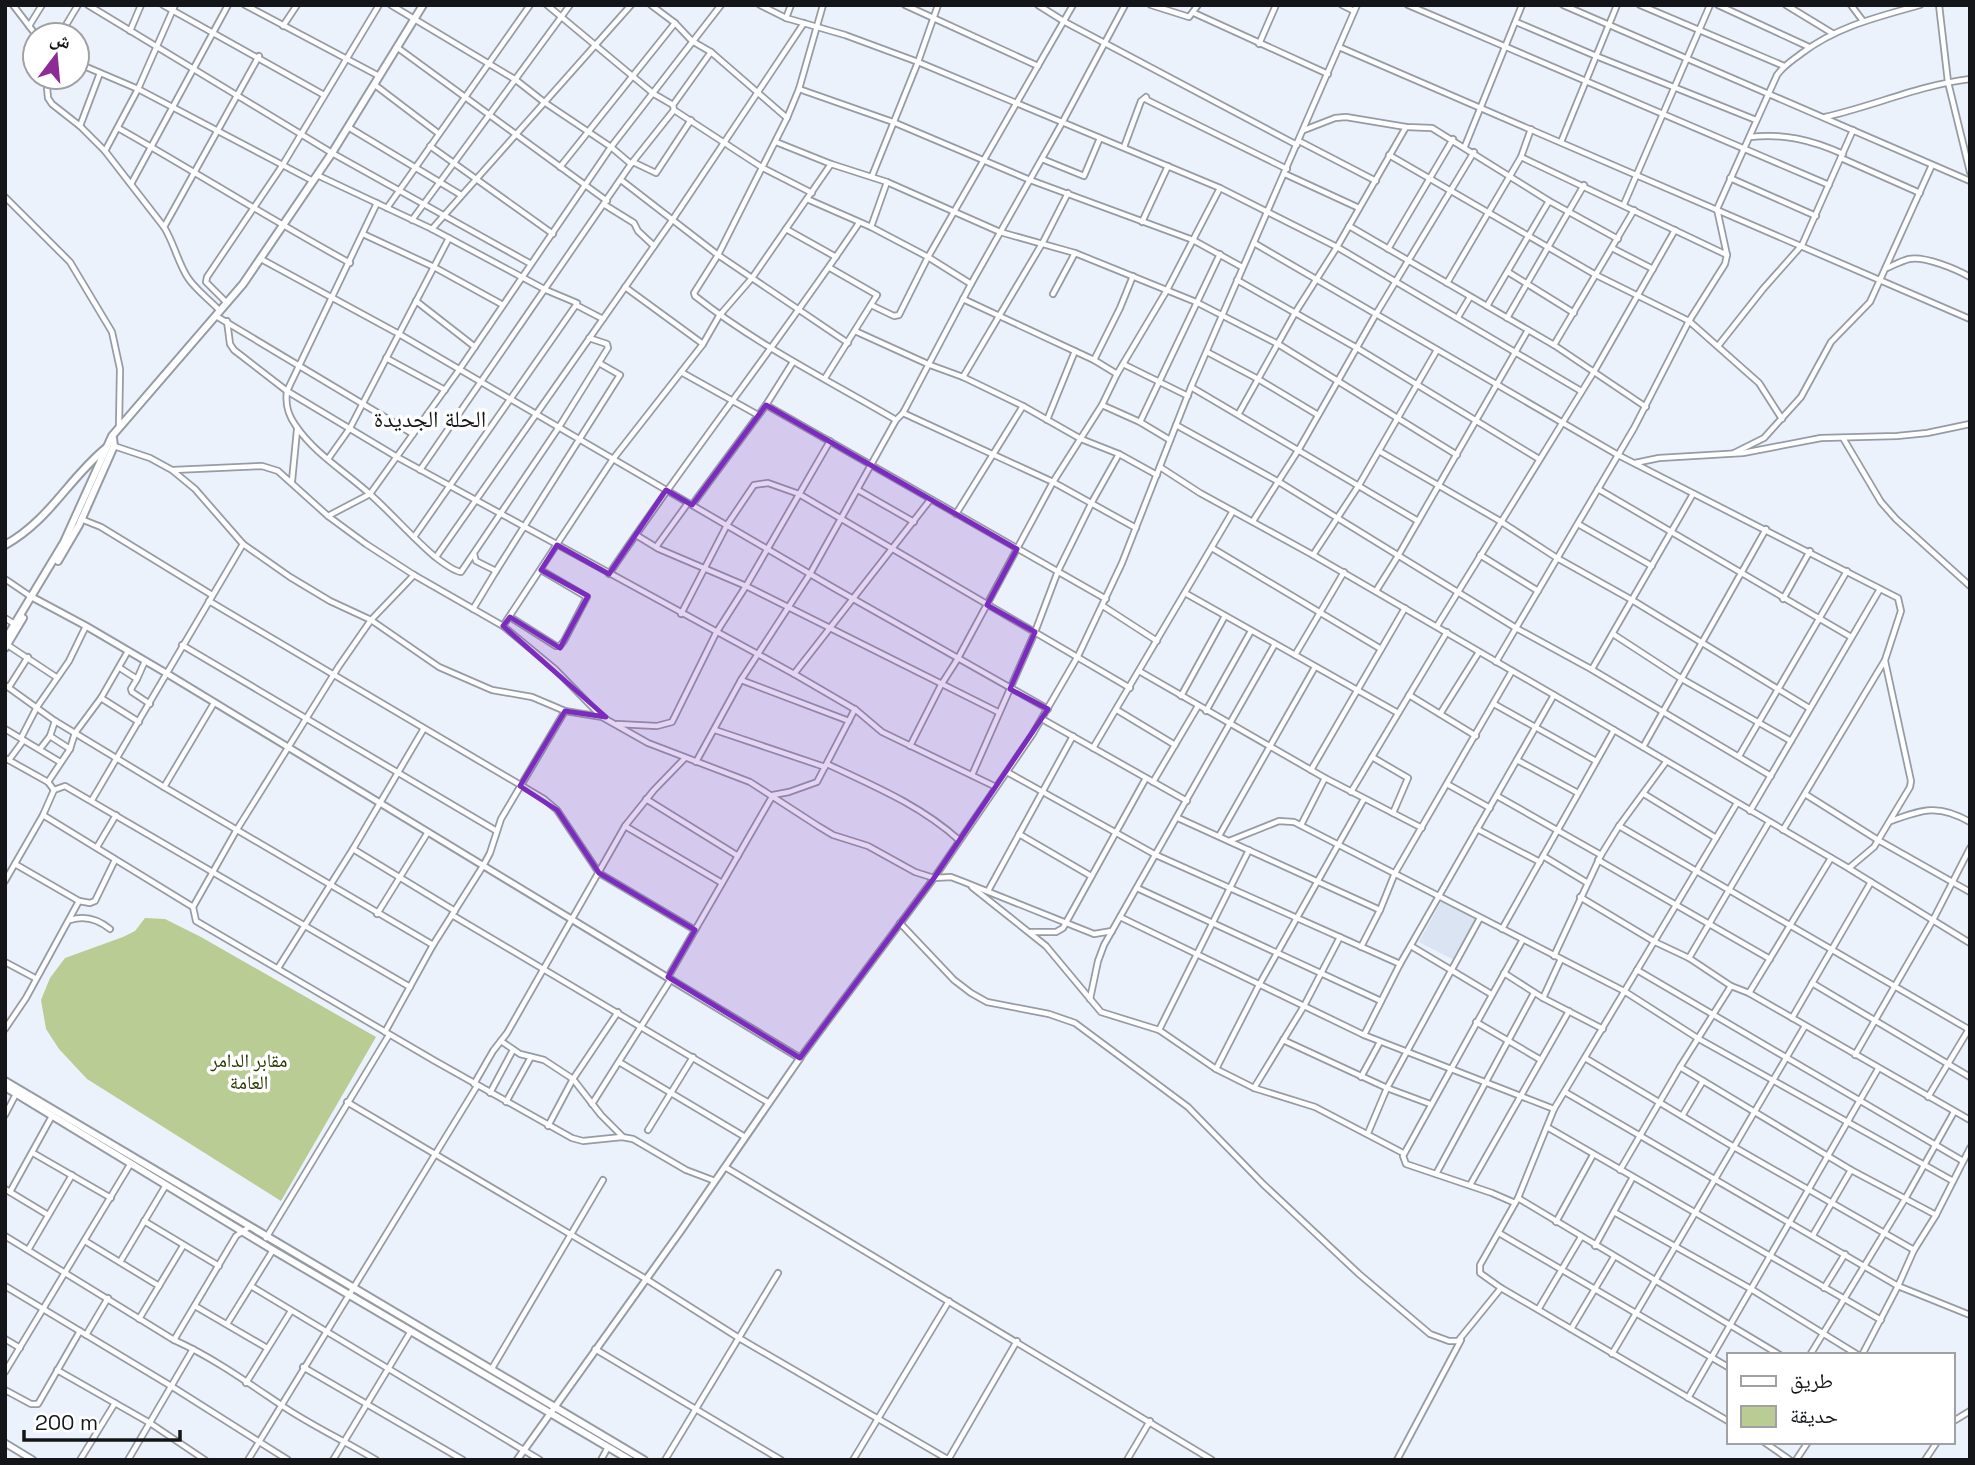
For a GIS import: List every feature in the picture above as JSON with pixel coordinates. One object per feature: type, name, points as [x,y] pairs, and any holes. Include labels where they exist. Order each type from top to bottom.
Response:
[{"type":"main road","points":[[6,644],[81,520],[111,447],[112,436],[227,303],[261,259],[332,153],[423,5]]},
{"type":"main road","points":[[5,545],[43,518],[111,447]]},
{"type":"main road","points":[[55,563],[111,447]]},
{"type":"main road","points":[[5,1082],[52,1116],[132,1161],[166,1185],[266,1238],[411,1331],[644,1460]]},
{"type":"main road","points":[[5,1087],[18,1092],[246,1229],[273,1250],[491,1370],[631,1460]]},
{"type":"street","points":[[13,5],[25,21]]},
{"type":"street","points":[[32,21],[42,5]]},
{"type":"street","points":[[68,21],[78,5]]},
{"type":"street","points":[[88,5],[332,153],[531,264]]},
{"type":"street","points":[[130,31],[141,5]]},
{"type":"street","points":[[163,5],[174,8],[324,95]]},
{"type":"street","points":[[131,184],[153,148],[228,5]]},
{"type":"street","points":[[245,5],[380,77]]},
{"type":"street","points":[[283,26],[297,5]]},
{"type":"street","points":[[227,303],[206,280],[282,166],[379,5]]},
{"type":"street","points":[[391,5],[516,80],[632,163],[656,173],[691,120]]},
{"type":"street","points":[[387,208],[530,5]]},
{"type":"street","points":[[547,5],[654,94],[763,168],[812,193]]},
{"type":"street","points":[[412,220],[570,5]]},
{"type":"street","points":[[432,229],[631,5]]},
{"type":"street","points":[[651,5],[675,23],[692,41],[711,52],[787,118]]},
{"type":"street","points":[[328,516],[370,494],[475,347],[611,147],[721,5]]},
{"type":"street","points":[[760,5],[786,18],[918,62],[1220,188],[1337,247],[1581,391]]},
{"type":"street","points":[[786,18],[791,5]]},
{"type":"street","points":[[823,5],[799,89],[787,118],[718,256],[694,293],[719,316],[793,362],[896,420]]},
{"type":"street","points":[[905,5],[1038,66]]},
{"type":"street","points":[[872,176],[935,19],[938,5]]},
{"type":"street","points":[[1038,5],[1065,22],[1376,181]]},
{"type":"street","points":[[871,305],[894,316],[899,314],[928,257],[957,211],[1073,5]]},
{"type":"street","points":[[696,762],[741,680],[810,574],[896,420],[903,413],[1125,5]]},
{"type":"street","points":[[1151,5],[1174,8],[1189,17],[1198,5]]},
{"type":"street","points":[[1259,44],[1276,5]]},
{"type":"street","points":[[1342,5],[1354,11]]},
{"type":"street","points":[[517,1460],[800,1058],[934,878],[1048,709],[1103,606],[1191,387],[1357,5]]},
{"type":"street","points":[[1408,5],[1829,185]]},
{"type":"street","points":[[1465,146],[1522,5]]},
{"type":"street","points":[[1563,5],[1970,181]]},
{"type":"street","points":[[1560,142],[1618,5]]},
{"type":"street","points":[[1640,5],[1784,66]]},
{"type":"street","points":[[1624,205],[1710,5]]},
{"type":"street","points":[[1718,5],[1810,47]]},
{"type":"street","points":[[1786,5],[1832,33]]},
{"type":"street","points":[[1851,5],[1864,21]]},
{"type":"street","points":[[1496,662],[1646,407],[1689,321],[1723,269],[1727,255],[1717,209],[1768,92],[1784,66],[1832,33],[1920,5]]},
{"type":"street","points":[[1939,5],[1948,82],[1970,172]]},
{"type":"street","points":[[105,151],[138,89],[174,8]]},
{"type":"street","points":[[1194,13],[1328,74]]},
{"type":"street","points":[[1516,22],[1756,120]]},
{"type":"street","points":[[560,167],[675,23]]},
{"type":"street","points":[[436,557],[673,219],[804,23]]},
{"type":"street","points":[[1339,47],[1970,319]]},
{"type":"street","points":[[398,48],[585,185],[634,223],[638,231],[654,246]]},
{"type":"street","points":[[420,470],[711,52]]},
{"type":"street","points":[[164,227],[259,56]]},
{"type":"street","points":[[91,69],[138,89],[282,166],[377,203],[432,229],[603,319]]},
{"type":"street","points":[[80,126],[100,73]]},
{"type":"street","points":[[1824,117],[1948,82],[1970,79]]},
{"type":"street","points":[[375,85],[438,133]]},
{"type":"street","points":[[799,89],[893,122],[1030,180],[1193,240],[1242,267]]},
{"type":"street","points":[[47,91],[52,104],[80,126],[105,151],[164,227],[173,241],[186,275],[217,313],[299,368],[413,434]]},
{"type":"street","points":[[1124,147],[1141,101],[1146,97],[1147,100],[1359,208]]},
{"type":"street","points":[[1304,130],[1335,118],[1346,117],[1406,127],[1433,128],[1549,201],[1618,239]]},
{"type":"street","points":[[348,127],[461,195]]},
{"type":"street","points":[[1239,413],[1406,127]]},
{"type":"street","points":[[118,128],[283,227],[350,263]]},
{"type":"street","points":[[1447,284],[1521,157],[1531,129]]},
{"type":"street","points":[[1718,346],[1802,245],[1853,130]]},
{"type":"street","points":[[1749,137],[1785,135],[1822,145],[1920,193]]},
{"type":"street","points":[[1042,159],[1084,176],[1100,138]]},
{"type":"street","points":[[1388,249],[1453,139]]},
{"type":"street","points":[[776,142],[887,182],[1000,232],[1075,253],[1196,302],[1278,344],[1457,455]]},
{"type":"street","points":[[430,146],[477,177],[553,234]]},
{"type":"street","points":[[1253,521],[1299,449],[1376,314],[1474,152]]},
{"type":"street","points":[[1389,155],[1596,275],[1689,321],[1759,383],[1782,419]]},
{"type":"street","points":[[1521,157],[1727,255]]},
{"type":"street","points":[[503,626],[613,459],[703,344],[719,316],[752,278],[831,164]]},
{"type":"street","points":[[1734,453],[1764,438],[1782,419],[1809,386],[1831,342],[1863,311],[1881,280],[1932,165]]},
{"type":"street","points":[[1142,222],[1168,166]]},
{"type":"street","points":[[1730,178],[1816,216]]},
{"type":"street","points":[[621,180],[718,256],[848,343]]},
{"type":"street","points":[[872,227],[887,182]]},
{"type":"street","points":[[1507,318],[1584,186]]},
{"type":"street","points":[[910,746],[1053,482],[1102,405],[1117,374],[1167,290],[1220,188]]},
{"type":"street","points":[[963,377],[1043,242],[1068,193]]},
{"type":"street","points":[[5,197],[69,262],[113,332],[120,369],[119,427]]},
{"type":"street","points":[[807,200],[872,227],[971,284]]},
{"type":"street","points":[[1487,306],[1549,201]]},
{"type":"street","points":[[377,203],[334,298],[287,391],[289,416],[297,429],[328,460],[370,494],[436,557],[460,573],[599,363],[608,346],[589,338]]},
{"type":"street","points":[[1554,345],[1634,210]]},
{"type":"street","points":[[609,574],[666,490],[800,312],[859,223]]},
{"type":"street","points":[[1349,226],[1554,345],[1595,370],[1646,407]]},
{"type":"street","points":[[786,229],[836,257]]},
{"type":"street","points":[[1437,626],[1595,370],[1675,230]]},
{"type":"street","points":[[363,234],[433,267],[503,305]]},
{"type":"street","points":[[328,460],[351,428],[449,238]]},
{"type":"street","points":[[1254,243],[1634,464],[1898,598],[1900,611],[1885,660],[1783,830]]},
{"type":"street","points":[[1612,248],[1653,269]]},
{"type":"street","points":[[1053,294],[1075,253]]},
{"type":"street","points":[[1140,422],[1220,254]]},
{"type":"street","points":[[261,259],[399,334],[957,660],[1048,709]]},
{"type":"street","points":[[1886,269],[1906,260],[1916,259],[1950,268],[1970,277]]},
{"type":"street","points":[[825,378],[876,297],[875,293],[829,268]]},
{"type":"street","points":[[1508,272],[1574,313]]},
{"type":"street","points":[[1094,360],[1120,309],[1133,276]]},
{"type":"street","points":[[1237,280],[1357,348],[1475,422],[1539,458]]},
{"type":"street","points":[[625,287],[703,344]]},
{"type":"street","points":[[1458,317],[1470,297]]},
{"type":"street","points":[[963,299],[1076,351],[1117,374]]},
{"type":"street","points":[[416,300],[475,347]]},
{"type":"street","points":[[414,537],[576,305]]},
{"type":"street","points":[[227,321],[230,344],[234,350],[287,391],[420,470],[855,709],[881,732],[996,787]]},
{"type":"street","points":[[1376,591],[1528,330]]},
{"type":"street","points":[[855,331],[963,377],[1023,406],[1081,439],[1119,454],[1157,475]]},
{"type":"street","points":[[1313,555],[1338,520],[1437,350]]},
{"type":"street","points":[[1047,420],[1076,351]]},
{"type":"street","points":[[1207,352],[1318,415]]},
{"type":"street","points":[[386,358],[444,390]]},
{"type":"street","points":[[656,547],[766,405],[793,362]]},
{"type":"street","points":[[473,609],[620,375],[599,363]]},
{"type":"street","points":[[1123,365],[1188,396]]},
{"type":"street","points":[[681,372],[758,415]]},
{"type":"street","points":[[1191,387],[1418,521]]},
{"type":"street","points":[[766,405],[1106,599]]},
{"type":"street","points":[[1102,405],[1140,422],[1170,440]]},
{"type":"street","points":[[956,514],[1023,406]]},
{"type":"street","points":[[903,413],[1053,482],[1136,528]]},
{"type":"street","points":[[1634,464],[1659,458],[1773,449],[1821,438],[1897,436],[1970,424]]},
{"type":"street","points":[[1176,425],[1279,482],[1516,628],[1591,669],[1771,776]]},
{"type":"street","points":[[292,482],[297,429]]},
{"type":"street","points":[[1843,438],[1881,502],[1896,519],[1969,584]]},
{"type":"street","points":[[616,724],[657,726],[672,722],[716,633],[830,441]]},
{"type":"street","points":[[111,447],[149,458],[172,470],[195,489],[243,544],[290,577],[330,601],[371,620],[425,658],[465,680],[492,690],[532,696],[565,711],[602,717],[633,736],[750,782],[833,835],[869,846],[904,867],[934,878],[945,876],[964,882],[1094,934],[1112,931]]},
{"type":"street","points":[[1379,451],[1809,708]]},
{"type":"street","points":[[972,775],[1035,632],[1058,571],[1119,454]]},
{"type":"street","points":[[172,470],[262,466],[278,471],[328,516],[414,575],[503,626],[555,669],[602,717]]},
{"type":"street","points":[[1160,467],[1849,868],[1970,943]]},
{"type":"street","points":[[681,614],[727,525],[754,485],[768,483],[799,494],[842,518],[1130,688]]},
{"type":"street","points":[[1598,489],[1851,637]]},
{"type":"street","points":[[858,490],[914,522]]},
{"type":"street","points":[[1591,669],[1693,494]]},
{"type":"street","points":[[794,674],[930,500]]},
{"type":"street","points":[[1093,748],[1233,511]]},
{"type":"street","points":[[81,520],[108,532],[423,730],[544,799],[557,810],[599,873],[695,930]]},
{"type":"street","points":[[1578,524],[1652,566]]},
{"type":"street","points":[[1643,747],[1766,529]]},
{"type":"street","points":[[636,535],[656,547],[746,586],[830,627],[998,712]]},
{"type":"street","points":[[92,800],[243,544]]},
{"type":"street","points":[[1212,548],[1381,649]]},
{"type":"street","points":[[1783,599],[1810,551]]},
{"type":"street","points":[[474,553],[476,561],[496,571]]},
{"type":"street","points":[[1480,555],[1538,591]]},
{"type":"street","points":[[510,617],[556,646],[560,646],[564,641],[587,597],[541,570]]},
{"type":"street","points":[[1739,756],[1847,571]]},
{"type":"street","points":[[1295,656],[1344,572]]},
{"type":"street","points":[[414,575],[371,620],[306,718],[193,906],[196,920],[203,927],[548,1126],[583,1141],[622,1137],[633,1139],[686,1170],[715,1181]]},
{"type":"street","points":[[5,579],[166,673],[800,1058]]},
{"type":"street","points":[[1750,811],[1880,589]]},
{"type":"street","points":[[1185,593],[1398,713]]},
{"type":"street","points":[[1103,606],[1157,641]]},
{"type":"street","points":[[1311,770],[1405,608]]},
{"type":"street","points":[[1181,696],[1225,616]]},
{"type":"street","points":[[5,618],[16,625]]},
{"type":"street","points":[[54,790],[48,782],[7,759],[23,741],[21,738],[37,707],[69,661],[86,626]]},
{"type":"street","points":[[1206,711],[1251,631]]},
{"type":"street","points":[[1351,792],[1447,632]]},
{"type":"street","points":[[1613,634],[1682,679],[1791,741]]},
{"type":"street","points":[[6,644],[56,677]]},
{"type":"street","points":[[1090,999],[1100,954],[1275,644]]},
{"type":"street","points":[[182,645],[495,830]]},
{"type":"street","points":[[48,782],[70,748],[75,733],[101,698],[128,651]]},
{"type":"street","points":[[1440,714],[1479,652]]},
{"type":"street","points":[[28,657],[7,686],[55,721],[328,886],[433,945]]},
{"type":"street","points":[[1849,868],[1878,840],[1906,796],[1911,781],[1885,660]]},
{"type":"street","points":[[145,661],[131,689],[150,704]]},
{"type":"street","points":[[1219,836],[1315,667]]},
{"type":"street","points":[[120,668],[137,679]]},
{"type":"street","points":[[1139,671],[1270,748],[1422,828]]},
{"type":"street","points":[[1361,947],[1395,873],[1512,671]]},
{"type":"street","points":[[741,680],[849,721]]},
{"type":"street","points":[[1409,695],[1476,736]]},
{"type":"street","points":[[1364,1035],[1410,946],[1554,695]]},
{"type":"street","points":[[101,698],[139,722]]},
{"type":"street","points":[[164,788],[214,703]]},
{"type":"street","points":[[1494,704],[1596,761]]},
{"type":"street","points":[[1153,782],[1198,706]]},
{"type":"street","points":[[592,1104],[641,1026],[773,795],[814,784],[855,709]]},
{"type":"street","points":[[1117,710],[1175,745]]},
{"type":"street","points":[[266,1238],[387,1034],[433,945],[483,866],[490,853],[495,830],[565,711]]},
{"type":"street","points":[[1042,719],[1187,802]]},
{"type":"street","points":[[40,749],[50,736],[55,721]]},
{"type":"street","points":[[5,729],[60,762]]},
{"type":"street","points":[[278,968],[353,849],[423,730]]},
{"type":"street","points":[[715,730],[826,765],[911,804],[928,814],[959,841]]},
{"type":"street","points":[[1502,929],[1614,730]]},
{"type":"street","points":[[50,736],[70,748]]},
{"type":"street","points":[[988,891],[1073,736]]},
{"type":"street","points":[[1372,757],[1408,778],[1393,813]]},
{"type":"street","points":[[248,1460],[435,1155],[625,826],[646,799],[685,758]]},
{"type":"street","points":[[1517,760],[1578,793]]},
{"type":"street","points":[[1554,956],[1599,857],[1666,762]]},
{"type":"street","points":[[1007,772],[1156,855],[1401,964]]},
{"type":"street","points":[[1030,932],[1056,932],[1065,924],[1146,778]]},
{"type":"street","points":[[1301,825],[1325,778]]},
{"type":"street","points":[[1447,784],[1490,808]]},
{"type":"street","points":[[5,881],[43,815],[54,790],[65,786],[410,987]]},
{"type":"street","points":[[1644,794],[1716,838]]},
{"type":"street","points":[[1804,794],[1970,892]]},
{"type":"street","points":[[1497,796],[1558,829],[1676,905],[1770,960]]},
{"type":"street","points":[[646,799],[738,856]]},
{"type":"street","points":[[1216,1069],[1277,952],[1364,799]]},
{"type":"street","points":[[1727,1420],[1501,1288],[1479,1271],[1516,1201],[1554,1109],[1737,803]]},
{"type":"street","points":[[1890,821],[1926,809],[1952,813],[1970,822]]},
{"type":"street","points":[[43,815],[193,906]]},
{"type":"street","points":[[97,847],[116,815]]},
{"type":"street","points":[[1178,818],[1380,910]]},
{"type":"street","points":[[1229,841],[1284,819],[1301,825],[1522,941],[1624,991],[1699,1039],[1952,1181]]},
{"type":"street","points":[[1689,958],[1769,822]]},
{"type":"street","points":[[625,826],[722,883]]},
{"type":"street","points":[[1619,826],[1969,1030],[1928,1097]]},
{"type":"street","points":[[1477,829],[1540,862]]},
{"type":"street","points":[[377,914],[428,832]]},
{"type":"street","points":[[1019,834],[1092,876]]},
{"type":"street","points":[[1855,1055],[1933,920],[1970,848]]},
{"type":"street","points":[[353,849],[544,969],[769,1103]]},
{"type":"street","points":[[1159,1030],[1249,850]]},
{"type":"street","points":[[1543,856],[1586,882]]},
{"type":"street","points":[[5,858],[79,901],[90,904],[95,901],[115,860]]},
{"type":"street","points":[[1749,993],[1831,858]]},
{"type":"street","points":[[964,882],[1046,946],[1090,999],[1107,1015],[1159,1030],[1216,1069],[1254,1088],[1315,1107],[1404,1153]]},
{"type":"street","points":[[1792,1018],[1871,882]]},
{"type":"street","points":[[1137,888],[1381,1001]]},
{"type":"street","points":[[1580,897],[1970,1121]]},
{"type":"street","points":[[5,1029],[26,998],[79,901]]},
{"type":"street","points":[[1120,917],[1364,1035],[1554,1109]]},
{"type":"street","points":[[69,920],[88,918],[110,929]]},
{"type":"street","points":[[1368,1133],[1387,1088],[1480,918]]},
{"type":"street","points":[[901,923],[954,979],[971,993],[987,1002],[1049,1014],[1075,1023],[1201,1118],[1263,1184],[1359,1274],[1430,1334],[1448,1341],[1458,1340],[1463,1336]]},
{"type":"street","points":[[1254,1088],[1304,1006],[1340,937]]},
{"type":"street","points":[[1522,941],[1402,1159],[1406,1164],[1516,1201],[1777,1353]]},
{"type":"street","points":[[1410,946],[1491,994]]},
{"type":"street","points":[[1543,998],[1560,959]]},
{"type":"street","points":[[5,962],[35,978]]},
{"type":"street","points":[[1637,970],[1963,1161]]},
{"type":"street","points":[[1504,973],[1534,993],[1603,1029]]},
{"type":"street","points":[[1812,983],[1970,1077]]},
{"type":"street","points":[[1620,1170],[1679,1067],[1731,986]]},
{"type":"street","points":[[1436,1174],[1534,993]]},
{"type":"street","points":[[1470,1185],[1569,1011]]},
{"type":"street","points":[[548,1126],[573,1079],[618,1012]]},
{"type":"street","points":[[1476,1022],[1541,1060]]},
{"type":"street","points":[[1612,1354],[1805,1026]]},
{"type":"street","points":[[1283,1040],[1361,1077],[1430,1104]]},
{"type":"street","points":[[501,1041],[513,1051],[544,1060],[573,1079],[622,1137]]},
{"type":"street","points":[[1361,1077],[1380,1042]]},
{"type":"street","points":[[489,1093],[513,1051]]},
{"type":"street","points":[[506,1102],[530,1057]]},
{"type":"street","points":[[648,1130],[693,1057]]},
{"type":"street","points":[[1585,1058],[1914,1250]]},
{"type":"street","points":[[619,1062],[746,1138]]},
{"type":"street","points":[[1679,1067],[1851,1170],[1936,1215]]},
{"type":"street","points":[[1688,1398],[1878,1069]]},
{"type":"street","points":[[1682,1116],[1703,1082]]},
{"type":"street","points":[[5,1115],[18,1092]]},
{"type":"street","points":[[1565,1092],[1898,1286],[1970,1315]]},
{"type":"street","points":[[347,1102],[646,1279],[739,1338],[948,1460],[1017,1341]]},
{"type":"street","points":[[1811,1353],[1905,1199],[1954,1112]]},
{"type":"street","points":[[48,1215],[8,1190],[33,1153],[52,1116]]},
{"type":"street","points":[[1547,1127],[1881,1320]]},
{"type":"street","points":[[1861,1353],[1970,1148]]},
{"type":"street","points":[[33,1153],[111,1198]]},
{"type":"street","points":[[1556,1222],[1592,1155]]},
{"type":"street","points":[[5,1372],[132,1161]]},
{"type":"street","points":[[725,1167],[1212,1460]]},
{"type":"street","points":[[1813,1235],[1851,1170]]},
{"type":"street","points":[[28,1250],[72,1175]]},
{"type":"street","points":[[1595,1245],[1633,1177]]},
{"type":"street","points":[[491,1370],[603,1180]]},
{"type":"street","points":[[120,1262],[166,1185]]},
{"type":"street","points":[[1614,1212],[1751,1289],[1857,1353]]},
{"type":"street","points":[[144,1222],[219,1266]]},
{"type":"street","points":[[174,1340],[236,1236],[246,1229]]},
{"type":"street","points":[[1499,1233],[1727,1366]]},
{"type":"street","points":[[5,1237],[108,1298],[139,1320],[260,1389],[343,1443],[376,1460]]},
{"type":"street","points":[[1539,1308],[1581,1237]]},
{"type":"street","points":[[85,1241],[159,1286]]},
{"type":"street","points":[[139,1320],[183,1246]]},
{"type":"street","points":[[227,1324],[273,1250]]},
{"type":"street","points":[[1824,1288],[1845,1254]]},
{"type":"street","points":[[1571,1329],[1614,1257]]},
{"type":"street","points":[[665,1460],[778,1273]]},
{"type":"street","points":[[5,1286],[288,1460]]},
{"type":"street","points":[[251,1286],[540,1460]]},
{"type":"street","points":[[1397,1460],[1463,1336],[1501,1288]]},
{"type":"street","points":[[86,1335],[108,1298]]},
{"type":"street","points":[[853,1460],[949,1301]]},
{"type":"street","points":[[195,1306],[267,1348]]},
{"type":"street","points":[[246,1383],[291,1311]]},
{"type":"street","points":[[5,1390],[35,1405],[80,1331]]},
{"type":"street","points":[[333,1460],[411,1331]]},
{"type":"street","points":[[5,1339],[20,1348]]},
{"type":"street","points":[[128,1460],[193,1349]]},
{"type":"street","points":[[596,1349],[781,1460]]},
{"type":"street","points":[[303,1367],[463,1460]]},
{"type":"street","points":[[57,1370],[150,1423],[205,1460]]},
{"type":"street","points":[[80,1460],[115,1403]]},
{"type":"street","points":[[1954,1421],[1970,1411]]},
{"type":"street","points":[[1126,1460],[1150,1421]]},
{"type":"street","points":[[5,1443],[33,1460]]},
{"type":"street","points":[[1766,1444],[1788,1458],[1797,1460],[1807,1444]]},
{"type":"street","points":[[1925,1460],[1936,1444]]},
{"type":"street","points":[[601,1460],[608,1447]]},
{"type":"highlighted area","points":[[766,405],[1017,549],[987,605],[1035,632],[1010,689],[1048,709],[934,878],[800,1058],[668,977],[695,930],[599,873],[557,810],[520,786],[565,711],[606,717],[503,626],[510,617],[560,648],[588,596],[541,570],[557,545],[609,574],[666,490],[692,505]]},
{"type":"shaded area","points":[[1442,900],[1479,919],[1456,961],[1419,942]]},
{"type":"green space","name":"مقابر الدامر العامة","points":[[145,918],[165,919],[201,937],[376,1037],[281,1201],[87,1079],[59,1049],[46,1029],[41,1000],[50,978],[65,958],[135,931]]},
{"type":"district","name":"الحلة الجديدة","points":[[430,419]]}]
